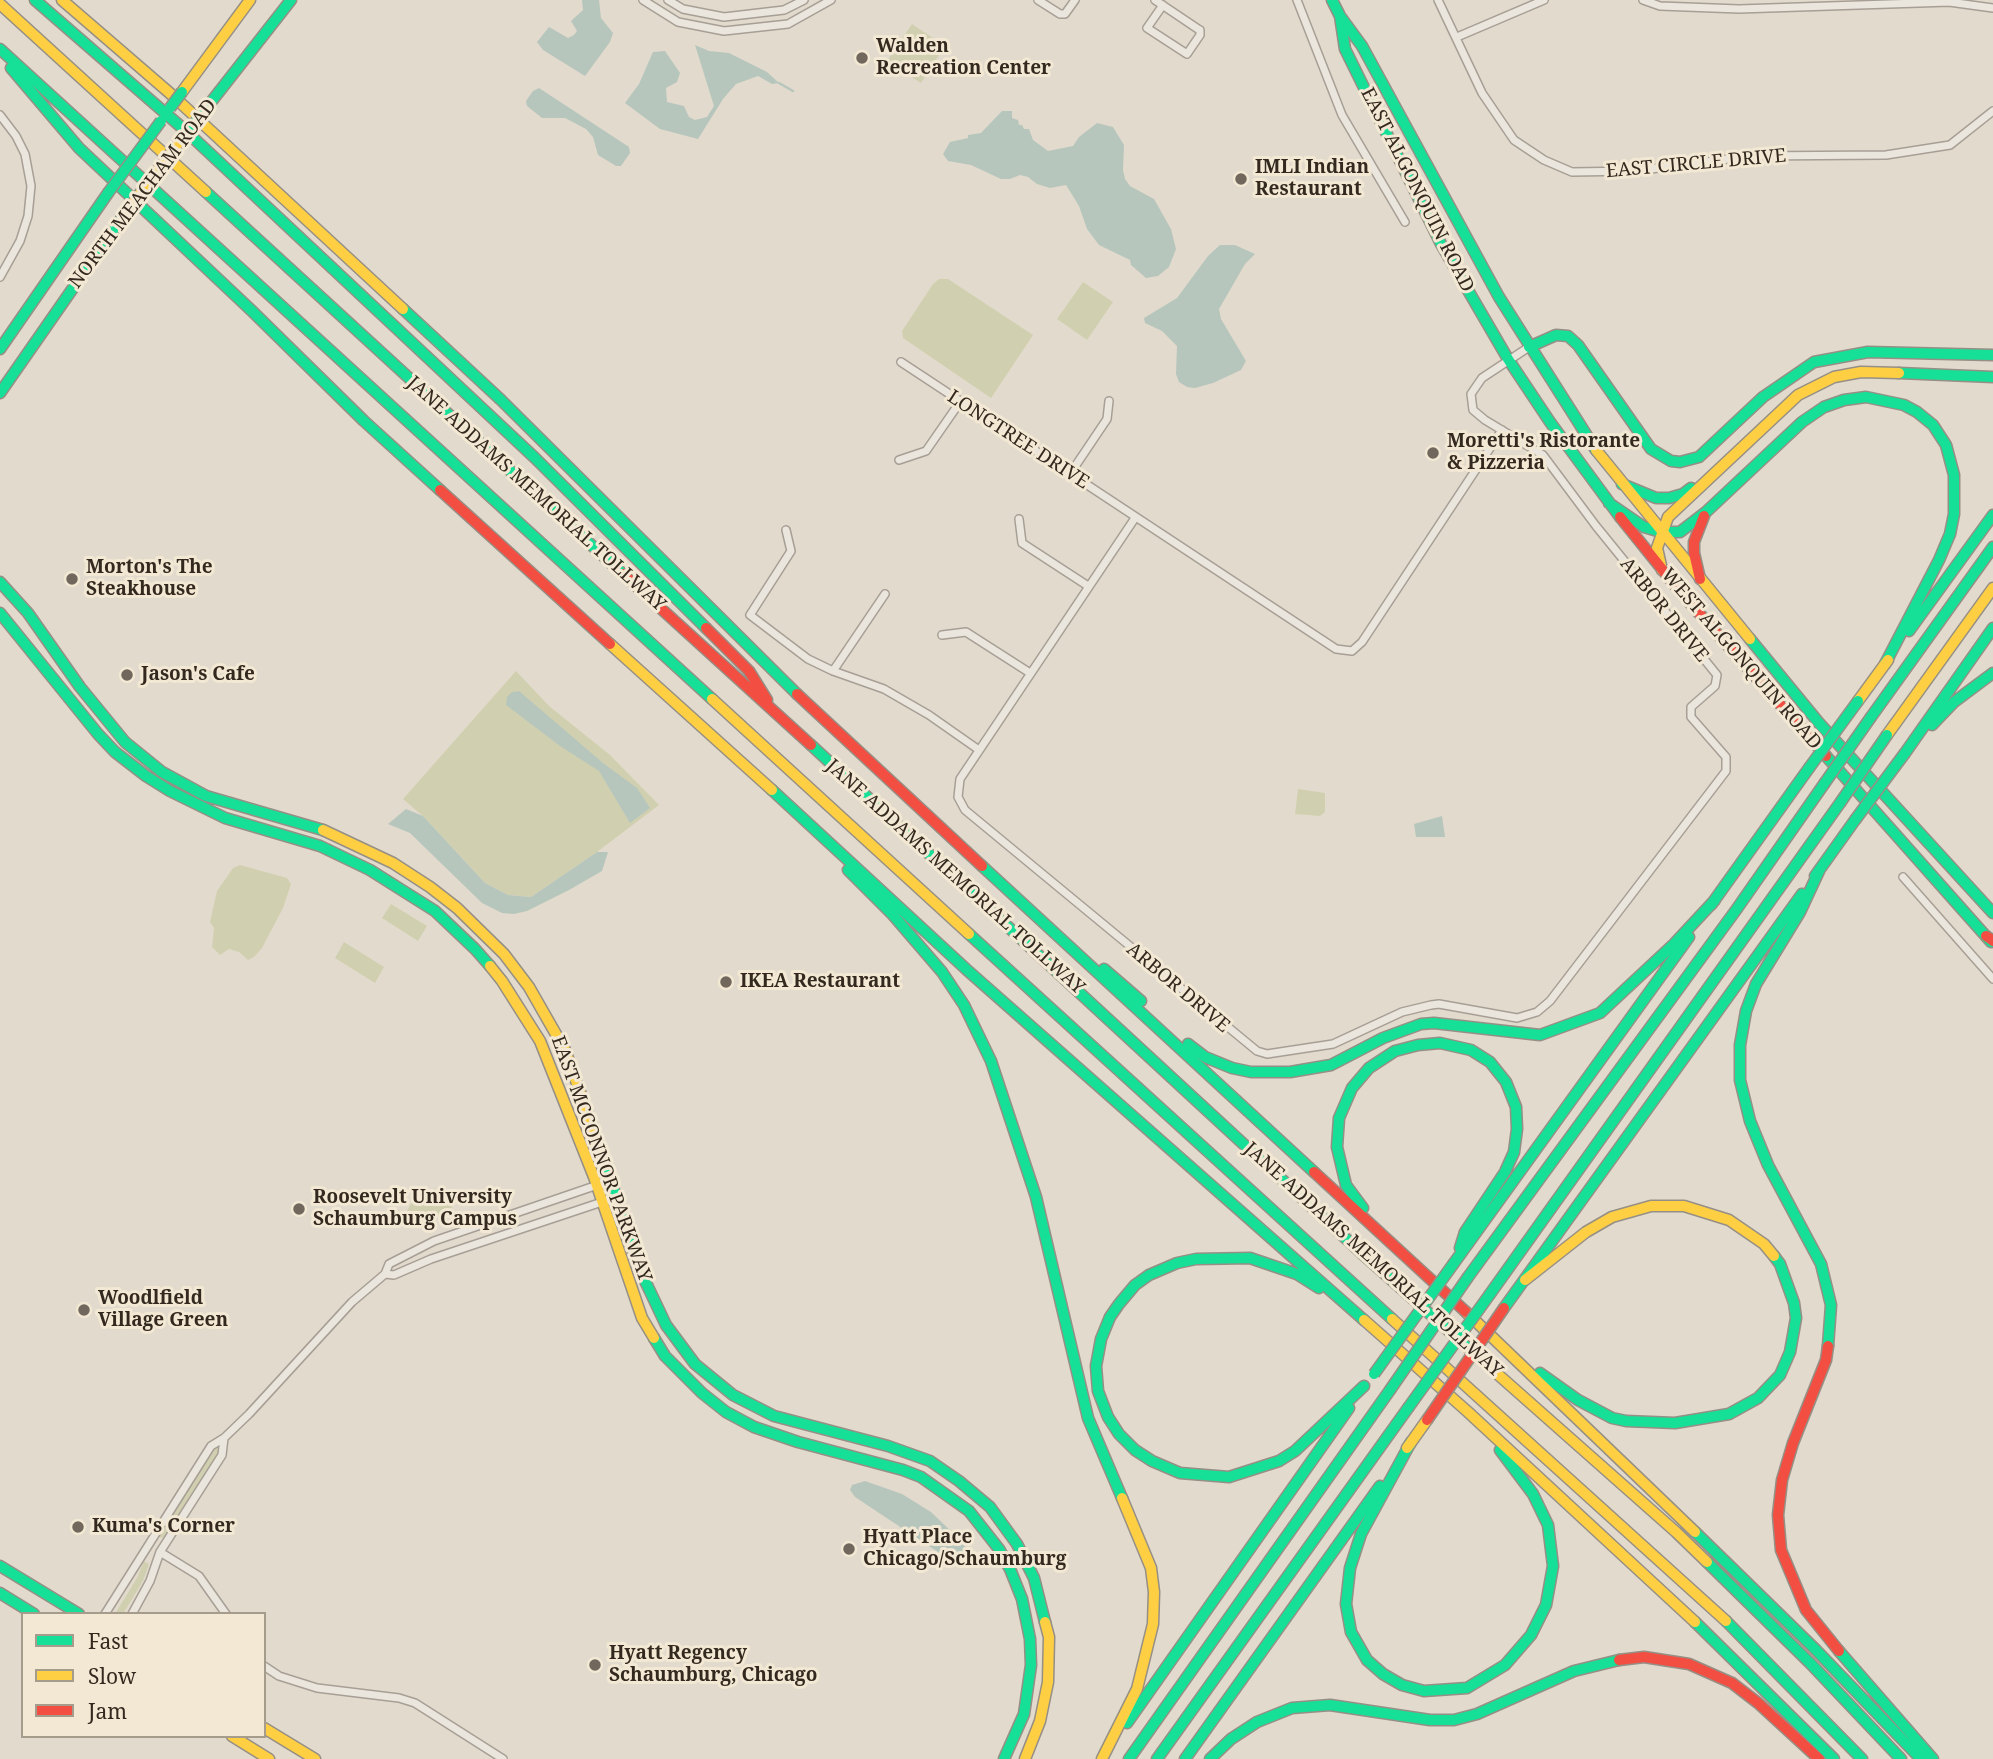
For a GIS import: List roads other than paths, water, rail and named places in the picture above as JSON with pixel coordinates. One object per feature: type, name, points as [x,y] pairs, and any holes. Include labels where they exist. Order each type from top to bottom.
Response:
[{"type":"main road","points":[[35,0],[187,132],[535,458],[749,671],[775,712]]},
{"type":"main road","points":[[62,0],[172,94],[472,372],[826,723],[1504,1346],[1816,1650],[1921,1759]]},
{"type":"main road","name":"NORTH MEACHAM ROAD","points":[[0,349],[108,193],[250,0]]},
{"type":"main road","name":"NORTH MEACHAM ROAD","points":[[0,393],[126,212],[291,0]]},
{"type":"main road","name":"EAST ALGONQUIN ROAD","points":[[1332,0],[1362,46],[1529,347]]},
{"type":"main road","name":"JANE ADDAMS MEMORIAL TOLLWAY","points":[[0,4],[1208,1109],[1377,1268],[1676,1532],[1810,1663],[1901,1759]]},
{"type":"main road","name":"EAST ALGONQUIN ROAD","points":[[1340,16],[1345,49],[1370,102],[1441,244],[1508,359]]},
{"type":"main road","points":[[0,51],[79,148],[364,421],[540,582],[709,731],[967,969],[1468,1412],[1665,1592],[1834,1759]]},
{"type":"main road","name":"JANE ADDAMS MEMORIAL TOLLWAY","points":[[0,51],[1674,1573],[1862,1759]]},
{"type":"main road","points":[[1529,347],[1556,335],[1568,336],[1578,345],[1651,449],[1671,461],[1680,462],[1699,457],[1763,397],[1814,362],[1868,352],[1993,355]]},
{"type":"main road","name":"WEST ALGONQUIN ROAD","points":[[1529,347],[1596,450],[1661,532],[1819,723],[1993,913]]},
{"type":"main road","name":"WEST ALGONQUIN ROAD","points":[[1508,359],[1609,503],[1662,570],[1724,643],[1991,940]]},
{"type":"main road","points":[[1662,570],[1657,548],[1668,517],[1798,395],[1847,373],[1993,377]]},
{"type":"main road","points":[[1609,503],[1644,527],[1661,532],[1680,532],[1706,512],[1810,415],[1833,402],[1854,397],[1879,398],[1904,405],[1924,417],[1940,434],[1949,455],[1955,488],[1954,514],[1950,534],[1939,560],[1885,664]]},
{"type":"main road","points":[[1622,484],[1649,496],[1669,498],[1683,494],[1715,472]]},
{"type":"main road","points":[[1700,579],[1694,542],[1706,512]]},
{"type":"main road","points":[[1102,1759],[1364,1386],[1993,515]]},
{"type":"main road","points":[[1129,1759],[1468,1277],[1736,910],[1993,547]]},
{"type":"main road","name":"EAST MCCONNOR PARKWAY","points":[[0,582],[29,613],[80,687],[125,741],[162,772],[206,796],[327,831],[360,846],[430,887],[484,933],[529,987],[550,1019],[565,1050],[612,1180],[638,1266],[666,1325],[689,1357],[712,1379],[733,1395],[792,1423],[888,1446],[930,1461],[975,1493],[1004,1525],[1034,1578],[1049,1637],[1048,1682],[1044,1704],[1025,1759]]},
{"type":"main road","points":[[1157,1759],[1993,588]]},
{"type":"main road","name":"EAST MCCONNOR PARKWAY","points":[[0,613],[98,734],[118,755],[146,776],[188,801],[243,825],[320,846],[370,870],[435,911],[457,930],[502,981],[540,1041],[602,1201],[633,1295],[650,1334],[665,1356],[702,1393],[726,1412],[754,1427],[921,1477],[969,1511],[987,1532],[1010,1569],[1022,1599],[1030,1639],[1031,1665],[1024,1714],[1004,1759]]},
{"type":"main road","points":[[1185,1759],[1504,1308],[1993,628]]},
{"type":"main road","points":[[1905,753],[1954,702],[1993,673]]},
{"type":"main road","points":[[709,731],[917,942],[964,1005],[991,1061],[1036,1197],[1088,1418],[1151,1568],[1154,1592],[1153,1624],[1138,1689],[1102,1759]]},
{"type":"main road","points":[[1820,869],[1800,912],[1756,984],[1746,1011],[1740,1045],[1740,1080],[1750,1121],[1768,1165],[1821,1264],[1831,1305],[1831,1329],[1826,1360],[1793,1443],[1782,1479],[1778,1515],[1781,1550],[1806,1610],[1933,1759]]},
{"type":"main road","points":[[1058,937],[1119,980],[1205,1057],[1251,1072],[1290,1072],[1332,1065],[1383,1038],[1422,1024],[1434,1023],[1540,1035],[1600,1013],[1674,944],[1715,900]]},
{"type":"main road","points":[[1396,1249],[1346,1185],[1337,1147],[1339,1118],[1352,1088],[1381,1058],[1418,1045],[1451,1044],[1471,1050],[1495,1068],[1510,1089],[1518,1116],[1516,1141],[1510,1161],[1465,1232],[1456,1260]]},
{"type":"main road","points":[[1504,1346],[1578,1400],[1597,1410],[1626,1421],[1659,1424],[1707,1419],[1741,1408],[1771,1387],[1780,1375],[1790,1352],[1796,1318],[1794,1303],[1780,1264],[1764,1244],[1740,1226],[1700,1209],[1667,1205],[1622,1212],[1586,1232],[1525,1280]]},
{"type":"main road","points":[[1343,1302],[1297,1274],[1250,1258],[1213,1257],[1177,1263],[1149,1275],[1135,1285],[1110,1317],[1097,1354],[1098,1391],[1108,1417],[1119,1434],[1144,1456],[1180,1472],[1208,1477],[1229,1477],[1279,1461],[1295,1451],[1364,1386]]},
{"type":"main road","points":[[1411,1442],[1361,1534],[1348,1583],[1346,1604],[1349,1624],[1355,1642],[1367,1660],[1402,1685],[1433,1692],[1467,1688],[1505,1665],[1524,1645],[1546,1605],[1553,1566],[1548,1525],[1533,1494],[1514,1466],[1468,1412]]},
{"type":"main road","points":[[0,1566],[76,1612]]},
{"type":"main road","points":[[0,1593],[31,1612]]},
{"type":"main road","points":[[1210,1759],[1231,1739],[1257,1722],[1292,1708],[1330,1705],[1430,1720],[1454,1720],[1477,1714],[1574,1671],[1604,1662],[1644,1657],[1689,1664],[1732,1683],[1819,1759]]},
{"type":"main road","points":[[266,1729],[315,1759]]},
{"type":"main road","points":[[235,1738],[269,1759]]},
{"type":"street","points":[[643,0],[678,22],[724,31],[788,24],[831,0]]},
{"type":"street","points":[[668,0],[683,9],[724,17],[785,10],[804,0]]},
{"type":"street","points":[[1038,0],[1060,14],[1065,14],[1075,0]]},
{"type":"street","points":[[1297,0],[1342,115],[1405,222]]},
{"type":"street","name":"EAST CIRCLE DRIVE","points":[[1438,0],[1482,93],[1514,141],[1544,160],[1572,172],[1635,171],[1752,156],[1899,153],[1950,145],[1993,111]]},
{"type":"street","points":[[1457,37],[1544,0]]},
{"type":"street","points":[[1643,0],[1660,6],[1739,9],[1949,2],[1993,8]]},
{"type":"street","points":[[1159,2],[1200,30],[1200,35],[1187,54],[1147,28],[1159,2]]},
{"type":"street","points":[[0,277],[20,241],[29,209],[31,186],[25,154],[2,117]]},
{"type":"street","name":"ARBOR DRIVE","points":[[1135,518],[958,785],[958,797],[965,810],[1257,1051],[1266,1054],[1334,1044],[1402,1012],[1431,1005],[1439,1004],[1517,1018],[1537,1012],[1550,1001],[1726,771],[1726,757],[1691,717],[1691,707],[1714,686],[1717,675],[1596,526],[1543,455],[1473,410],[1471,394],[1482,378],[1529,347]]},
{"type":"street","name":"LONGTREE DRIVE","points":[[901,362],[1135,518]]},
{"type":"street","points":[[1070,474],[1107,419],[1109,401]]},
{"type":"street","points":[[899,460],[926,452],[960,402]]},
{"type":"street","points":[[1135,518],[1336,649],[1352,651],[1362,642],[1502,430]]},
{"type":"street","points":[[1020,519],[1022,543],[1088,586]]},
{"type":"street","points":[[786,530],[791,551],[750,615],[808,659],[884,689],[929,715],[979,750]]},
{"type":"street","points":[[833,671],[885,594]]},
{"type":"street","points":[[942,635],[966,632],[1030,673]]},
{"type":"street","points":[[1903,877],[1993,979]]},
{"type":"street","points":[[106,1612],[211,1446],[224,1438],[352,1302],[385,1274],[389,1264],[434,1241],[612,1180]]},
{"type":"street","points":[[385,1274],[394,1275],[431,1259],[617,1197]]},
{"type":"street","points":[[133,1612],[150,1581],[160,1552],[222,1455],[224,1438]]},
{"type":"street","points":[[160,1552],[199,1576],[225,1612]]},
{"type":"street","points":[[266,1667],[279,1676],[317,1688],[399,1698],[415,1703],[503,1759]]},
{"type":"waterway","points":[[779,83],[793,91]]},
{"type":"place","name":"Walden Recreation Center","points":[[862,58]]},
{"type":"place","name":"IMLI Indian Restaurant","points":[[1241,179]]},
{"type":"place","name":"Moretti's Ristorante & Pizzeria","points":[[1433,453]]},
{"type":"place","name":"Morton's The Steakhouse","points":[[72,579]]},
{"type":"place","name":"Jason's Cafe","points":[[127,675]]},
{"type":"place","name":"IKEA Restaurant","points":[[726,982]]},
{"type":"place","name":"Roosevelt University Schaumburg Campus","points":[[299,1209]]},
{"type":"place","name":"Woodlfield Village Green","points":[[84,1310]]},
{"type":"place","name":"Kuma's Corner","points":[[78,1527]]},
{"type":"place","name":"Hyatt Place Chicago/Schaumburg","points":[[849,1549]]},
{"type":"place","name":"Hyatt Regency Schaumburg, Chicago","points":[[595,1665]]}]
